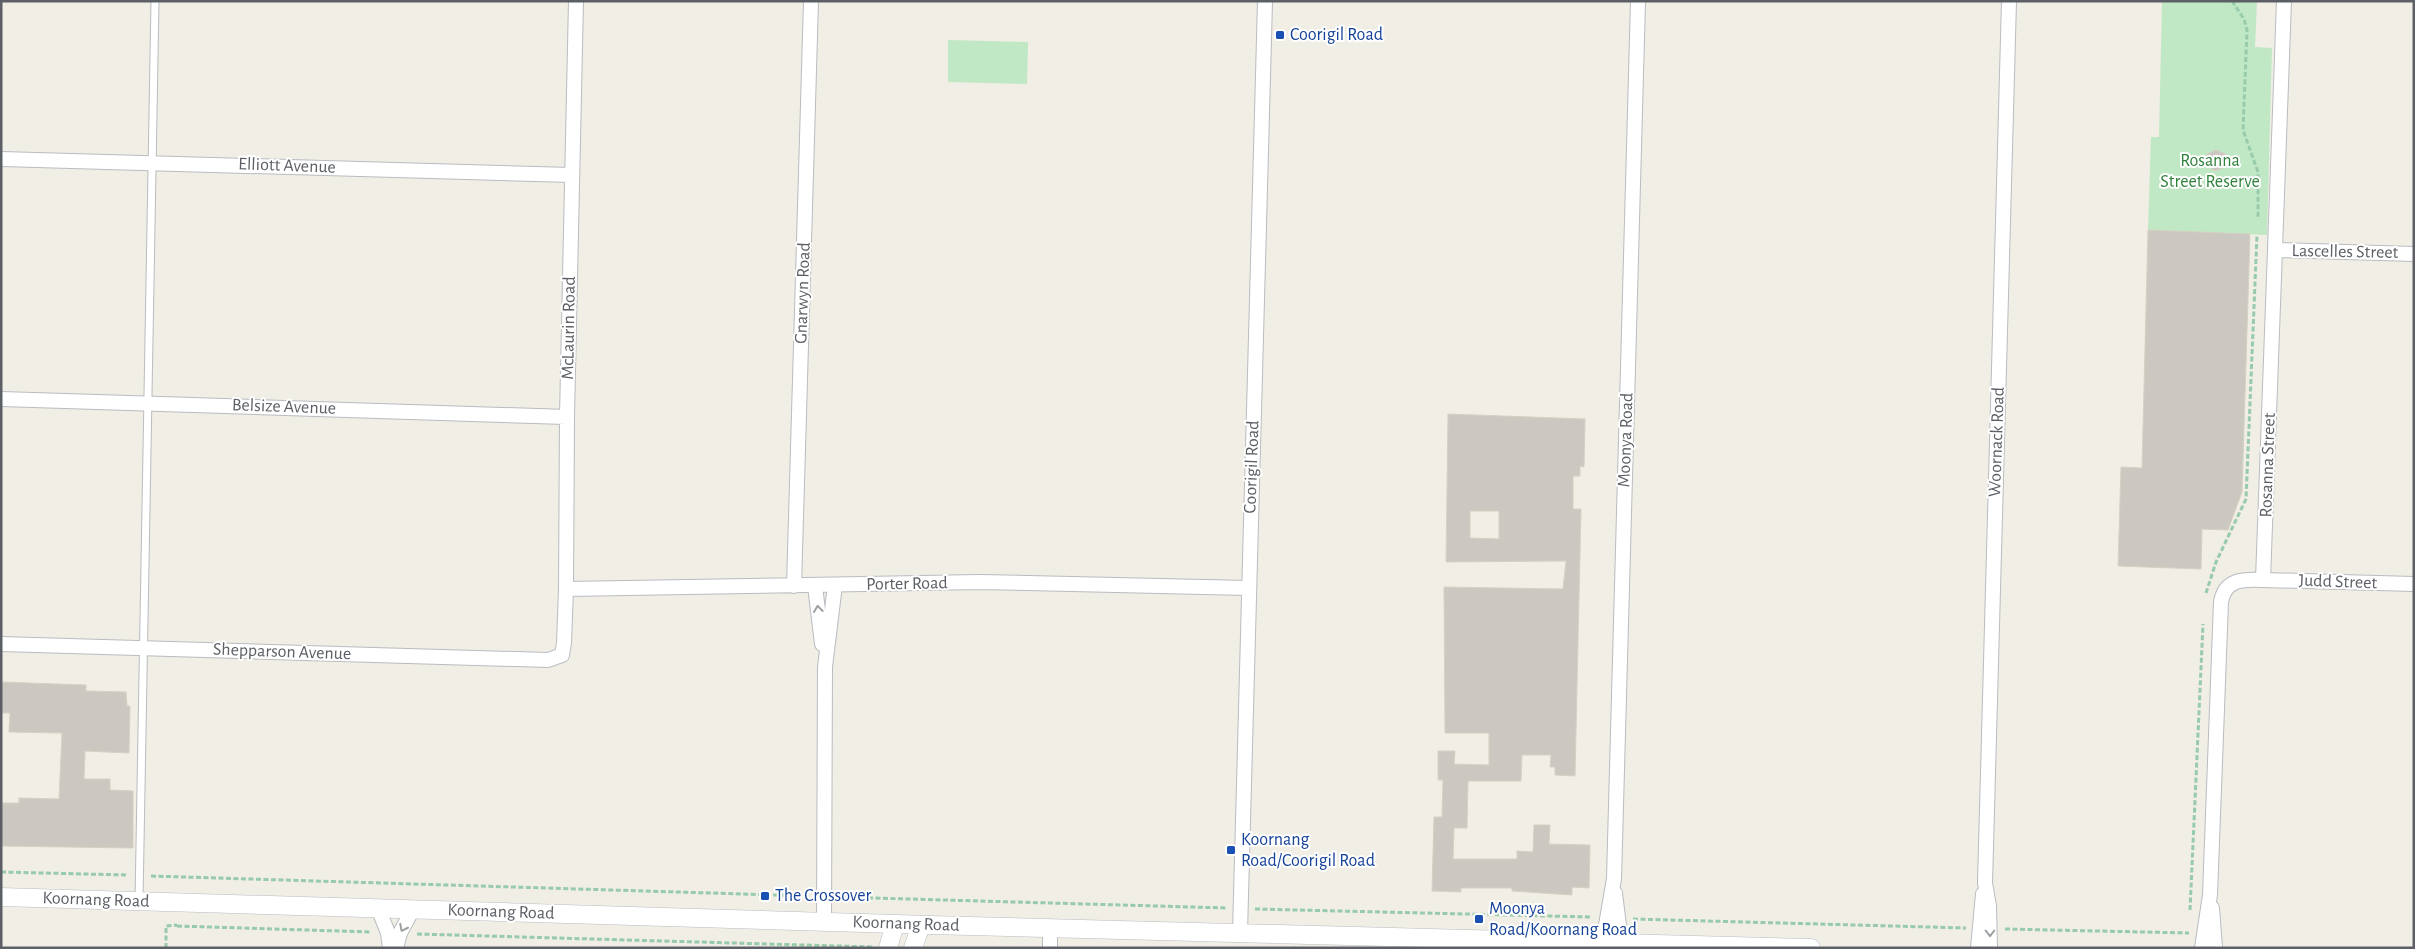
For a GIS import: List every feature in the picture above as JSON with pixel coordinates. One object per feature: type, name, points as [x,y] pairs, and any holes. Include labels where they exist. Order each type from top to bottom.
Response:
[{"type":"street","name":"McLaurin Road","points":[[562,655],[566,588],[567,417],[576,1]]},
{"type":"street","name":"Gnarwyn Road","points":[[794,586],[811,1]]},
{"type":"street","name":"Coorigil Road","points":[[1240,933],[1265,1]]},
{"type":"street","name":"Moonya Road","points":[[1621,942],[1613,918],[1638,1]]},
{"type":"street","name":"Woornack Road","points":[[1978,948],[1984,928],[2009,1]]},
{"type":"street","name":"Rosanna Street","points":[[2263,580],[2284,1]]},
{"type":"street","name":"Elliott Avenue","points":[[1,159],[153,162],[572,176]]},
{"type":"street","name":"Lascelles Street","points":[[2276,250],[2414,254]]},
{"type":"street","name":"Belsize Avenue","points":[[1,399],[567,417]]},
{"type":"street","points":[[2202,948],[2210,895],[2221,602],[2224,592],[2229,585],[2243,580],[2263,580]]},
{"type":"street","name":"Judd Street","points":[[2263,580],[2414,584]]},
{"type":"street","name":"Porter Road","points":[[566,588],[815,586],[979,582],[1248,588]]},
{"type":"street","points":[[824,921],[825,667],[835,585]]},
{"type":"street","points":[[815,586],[825,667]]},
{"type":"street","name":"Shepparson Avenue","points":[[1,644],[548,660],[562,655]]},
{"type":"street","points":[[2210,895],[2215,948]]},
{"type":"street","name":"Koornang Road","points":[[1,897],[1240,933],[1458,943],[1621,942],[1811,948]]},
{"type":"street","points":[[378,908],[394,933],[396,948]]},
{"type":"street","points":[[390,948],[394,933],[413,909]]},
{"type":"street","name":"Moonya Road","points":[[1602,942],[1613,918]]},
{"type":"street","points":[[882,947],[895,924]]},
{"type":"street","points":[[913,948],[921,925]]},
{"type":"street","points":[[1050,928],[1050,948]]},
{"type":"street","name":"Woornack Road","points":[[1984,928],[1990,948]]},
{"type":"lane","points":[[139,901],[156,1]]},
{"type":"path","points":[[2232,1],[2244,19],[2247,30],[2243,130],[2258,172],[2258,217]]},
{"type":"path","points":[[2204,598],[2208,581],[2246,499],[2257,235]]},
{"type":"path","points":[[2190,914],[2203,618]]},
{"type":"path","points":[[1,872],[824,897],[2189,933],[2190,924]]},
{"type":"path","points":[[166,926],[166,948]]},
{"type":"path","points":[[176,926],[882,947]]},
{"type":"green space","name":"Rosanna Street Reserve","points":[[2162,1],[2257,1],[2255,47],[2272,48],[2267,235],[2148,230],[2151,137],[2159,137]]},
{"type":"green space","points":[[948,40],[1028,42],[1027,84],[948,82]]},
{"type":"building","points":[[2216,150],[2226,154],[2225,167],[2215,171],[2206,165],[2207,154]]},
{"type":"building","points":[[2148,230],[2250,234],[2242,492],[2228,530],[2202,529],[2201,569],[2118,566],[2121,467],[2142,468]]},
{"type":"building","points":[[1448,414],[1585,419],[1584,467],[1580,466],[1580,476],[1573,476],[1573,509],[1581,509],[1575,776],[1555,775],[1555,767],[1550,767],[1551,755],[1522,755],[1521,781],[1468,781],[1467,828],[1454,828],[1453,859],[1517,859],[1517,851],[1533,852],[1534,825],[1550,825],[1549,844],[1590,845],[1589,888],[1572,887],[1572,895],[1512,891],[1512,888],[1461,888],[1461,892],[1432,891],[1434,817],[1442,817],[1443,780],[1438,780],[1438,751],[1455,751],[1454,764],[1489,765],[1489,733],[1445,733],[1444,587],[1563,589],[1566,561],[1446,562]],"holes":[[[1470,511],[1499,511],[1499,539],[1470,538]]]},
{"type":"building","points":[[1,682],[86,685],[86,691],[126,692],[127,706],[130,706],[129,753],[85,751],[84,779],[110,779],[110,790],[133,791],[133,848],[1,846],[1,803],[19,803],[19,798],[59,799],[62,733],[9,732],[10,713],[1,713]]},
{"type":"place","name":"Coorigil Road","points":[[1280,35]]},
{"type":"place","name":"Koornang Road/Coorigil Road","points":[[1231,850]]},
{"type":"place","name":"The Crossover","points":[[765,896]]},
{"type":"place","name":"Moonya Road/Koornang Road","points":[[1479,919]]}]
